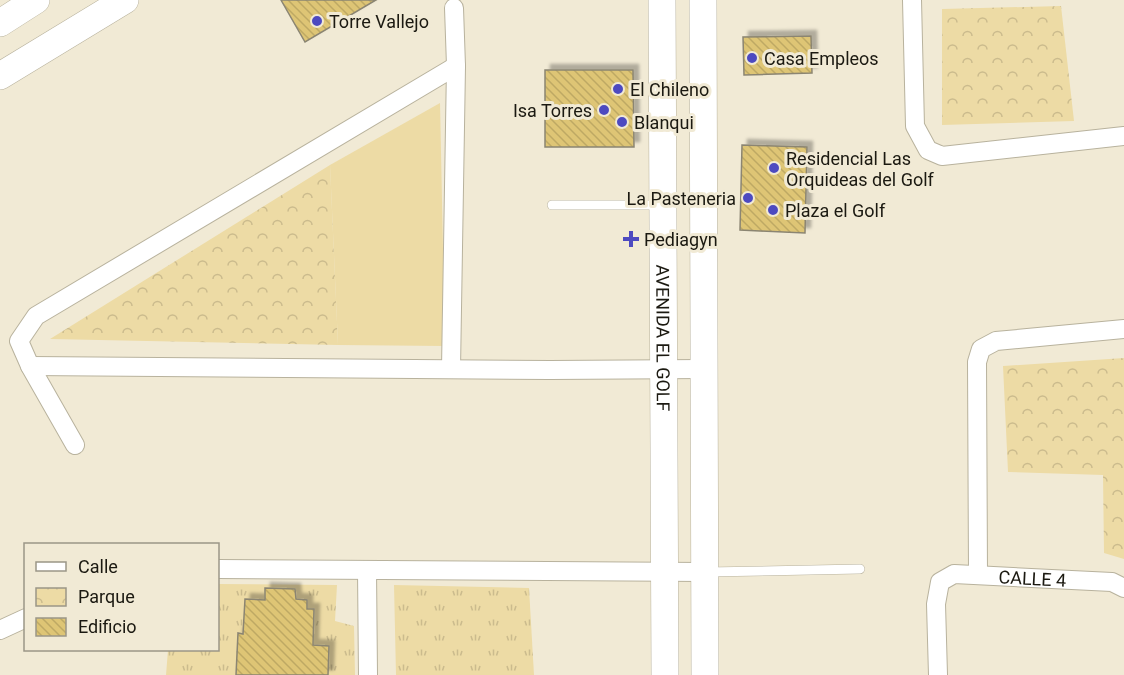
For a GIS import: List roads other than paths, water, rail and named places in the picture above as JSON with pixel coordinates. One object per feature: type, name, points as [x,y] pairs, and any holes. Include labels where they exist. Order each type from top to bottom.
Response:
[{"type":"main road","points":[[0,23],[36,0]]},
{"type":"main road","points":[[0,76],[125,0]]},
{"type":"main road","name":"AVENIDA EL GOLF","points":[[662,0],[665,675]]},
{"type":"main road","points":[[703,0],[705,675]]},
{"type":"main road","points":[[662,179],[702,178]]},
{"type":"street","points":[[912,0],[915,126],[928,150],[942,156],[1124,136]]},
{"type":"street","points":[[451,369],[456,66],[454,8]]},
{"type":"street","points":[[75,445],[30,366],[19,340],[36,316],[456,66]]},
{"type":"street","points":[[978,574],[977,362],[981,349],[996,341],[1124,329]]},
{"type":"street","points":[[30,366],[704,369]]},
{"type":"street","points":[[219,569],[705,572]]},
{"type":"street","points":[[367,570],[368,675]]},
{"type":"street","name":"CALLE 4","points":[[938,675],[936,604],[940,582],[954,574],[1113,582],[1124,588]]},
{"type":"street","points":[[0,630],[24,619]]},
{"type":"lane","points":[[552,205],[662,205]]},
{"type":"lane","points":[[705,572],[860,569]]},
{"type":"place","name":"Torre Vallejo","points":[[317,21]]},
{"type":"place","name":"Casa Empleos","points":[[752,58]]},
{"type":"place","name":"El Chileno","points":[[618,89]]},
{"type":"place","name":"Isa Torres","points":[[604,110]]},
{"type":"place","name":"Blanqui","points":[[622,122]]},
{"type":"place","name":"Residencial Las Orquideas del Golf","points":[[774,168]]},
{"type":"place","name":"La Pasteneria","points":[[748,198]]},
{"type":"place","name":"Plaza el Golf","points":[[773,210]]},
{"type":"place","name":"Pediagyn","points":[[631,239]]}]
